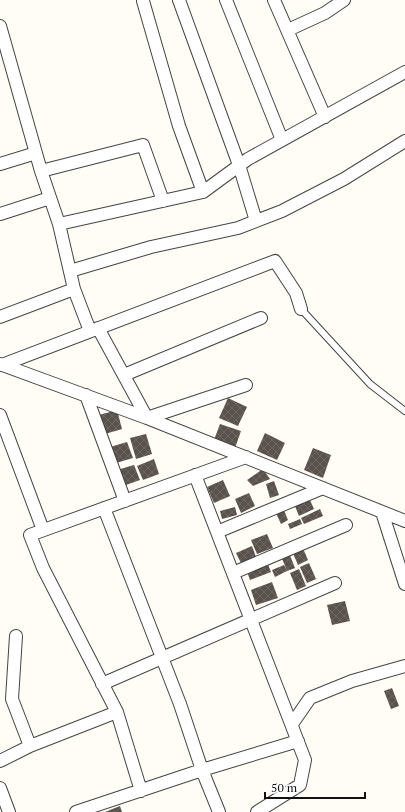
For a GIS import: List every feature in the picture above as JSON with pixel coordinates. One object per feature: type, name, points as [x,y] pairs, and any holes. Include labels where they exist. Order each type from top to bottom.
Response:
[{"type":"street","points":[[179,0],[239,165],[256,221]]},
{"type":"street","points":[[226,0],[282,140]]},
{"type":"street","points":[[274,0],[325,117]]},
{"type":"street","points":[[288,30],[325,13],[344,0]]},
{"type":"street","points":[[144,1],[178,126],[203,192]]},
{"type":"street","points":[[0,26],[41,171],[60,224],[74,289],[94,329],[124,375],[147,418]]},
{"type":"street","points":[[60,224],[203,192],[239,165],[405,72]]},
{"type":"street","points":[[70,271],[151,247],[238,228],[282,211],[344,179],[405,141]]},
{"type":"street","points":[[41,171],[143,145],[163,201]]},
{"type":"street","points":[[0,164],[36,153]]},
{"type":"street","points":[[0,214],[50,198]]},
{"type":"street","points":[[1,365],[275,262],[296,293],[300,309]]},
{"type":"street","points":[[0,317],[74,289]]},
{"type":"street","points":[[124,375],[261,318]]},
{"type":"street","points":[[1,365],[147,418],[405,520]]},
{"type":"street","points":[[147,418],[246,385]]},
{"type":"street","points":[[86,395],[125,501]]},
{"type":"street","points":[[0,415],[43,530]]},
{"type":"street","points":[[141,790],[117,712],[43,568],[30,535],[246,458]]},
{"type":"street","points":[[195,475],[305,760],[300,785],[257,812]]},
{"type":"street","points":[[217,532],[323,488]]},
{"type":"street","points":[[104,508],[163,659],[202,770],[219,812]]},
{"type":"street","points":[[382,512],[405,584]]},
{"type":"street","points":[[233,573],[346,525]]},
{"type":"street","points":[[102,684],[163,659],[335,583]]},
{"type":"street","points":[[16,636],[12,700],[30,746]]},
{"type":"street","points":[[292,724],[310,698],[352,681],[405,666]]},
{"type":"street","points":[[0,761],[30,746],[117,712]]},
{"type":"street","points":[[76,812],[202,770],[298,741]]},
{"type":"street","points":[[0,788],[9,812]]},
{"type":"lane","points":[[300,309],[370,384],[405,411]]},
{"type":"building","points":[[228,398],[247,407],[238,426],[219,418]]},
{"type":"building","points":[[117,410],[122,429],[105,434],[99,415]]},
{"type":"building","points":[[220,424],[241,431],[235,448],[214,440]]},
{"type":"building","points":[[265,433],[285,443],[277,460],[257,451]]},
{"type":"building","points":[[146,434],[152,454],[136,459],[130,438]]},
{"type":"building","points":[[127,442],[133,458],[116,463],[110,447]]},
{"type":"building","points":[[313,448],[331,455],[323,478],[304,470]]},
{"type":"building","points":[[154,459],[159,474],[143,480],[137,466]]},
{"type":"building","points":[[134,465],[140,480],[123,486],[117,470]]},
{"type":"building","points":[[263,469],[270,479],[253,486],[247,480]]},
{"type":"building","points":[[223,480],[230,496],[214,503],[207,487]]},
{"type":"building","points":[[274,481],[279,495],[270,498],[266,484]]},
{"type":"building","points":[[249,493],[255,506],[241,513],[235,499]]},
{"type":"building","points":[[310,500],[314,509],[299,516],[295,506]]},
{"type":"building","points":[[235,507],[237,515],[222,519],[220,511]]},
{"type":"building","points":[[283,508],[288,520],[281,524],[275,511]]},
{"type":"building","points":[[320,509],[323,516],[304,524],[301,518]]},
{"type":"building","points":[[300,519],[302,524],[290,529],[288,524]]},
{"type":"building","points":[[267,534],[273,548],[257,554],[251,540]]},
{"type":"building","points":[[252,546],[256,557],[241,563],[236,553]]},
{"type":"building","points":[[302,546],[308,560],[298,565],[292,551]]},
{"type":"building","points":[[289,553],[295,568],[287,571],[281,556]]},
{"type":"building","points":[[267,562],[271,572],[250,580],[246,569]]},
{"type":"building","points":[[309,563],[316,579],[307,583],[300,567]]},
{"type":"building","points":[[284,565],[287,571],[275,577],[272,570]]},
{"type":"building","points":[[299,569],[306,586],[297,590],[290,573]]},
{"type":"building","points":[[272,582],[278,598],[256,605],[251,590]]},
{"type":"building","points":[[345,601],[350,621],[332,625],[327,605]]},
{"type":"building","points":[[392,688],[399,706],[391,709],[384,691]]},
{"type":"building","points":[[120,806],[122,812],[105,812]]}]
